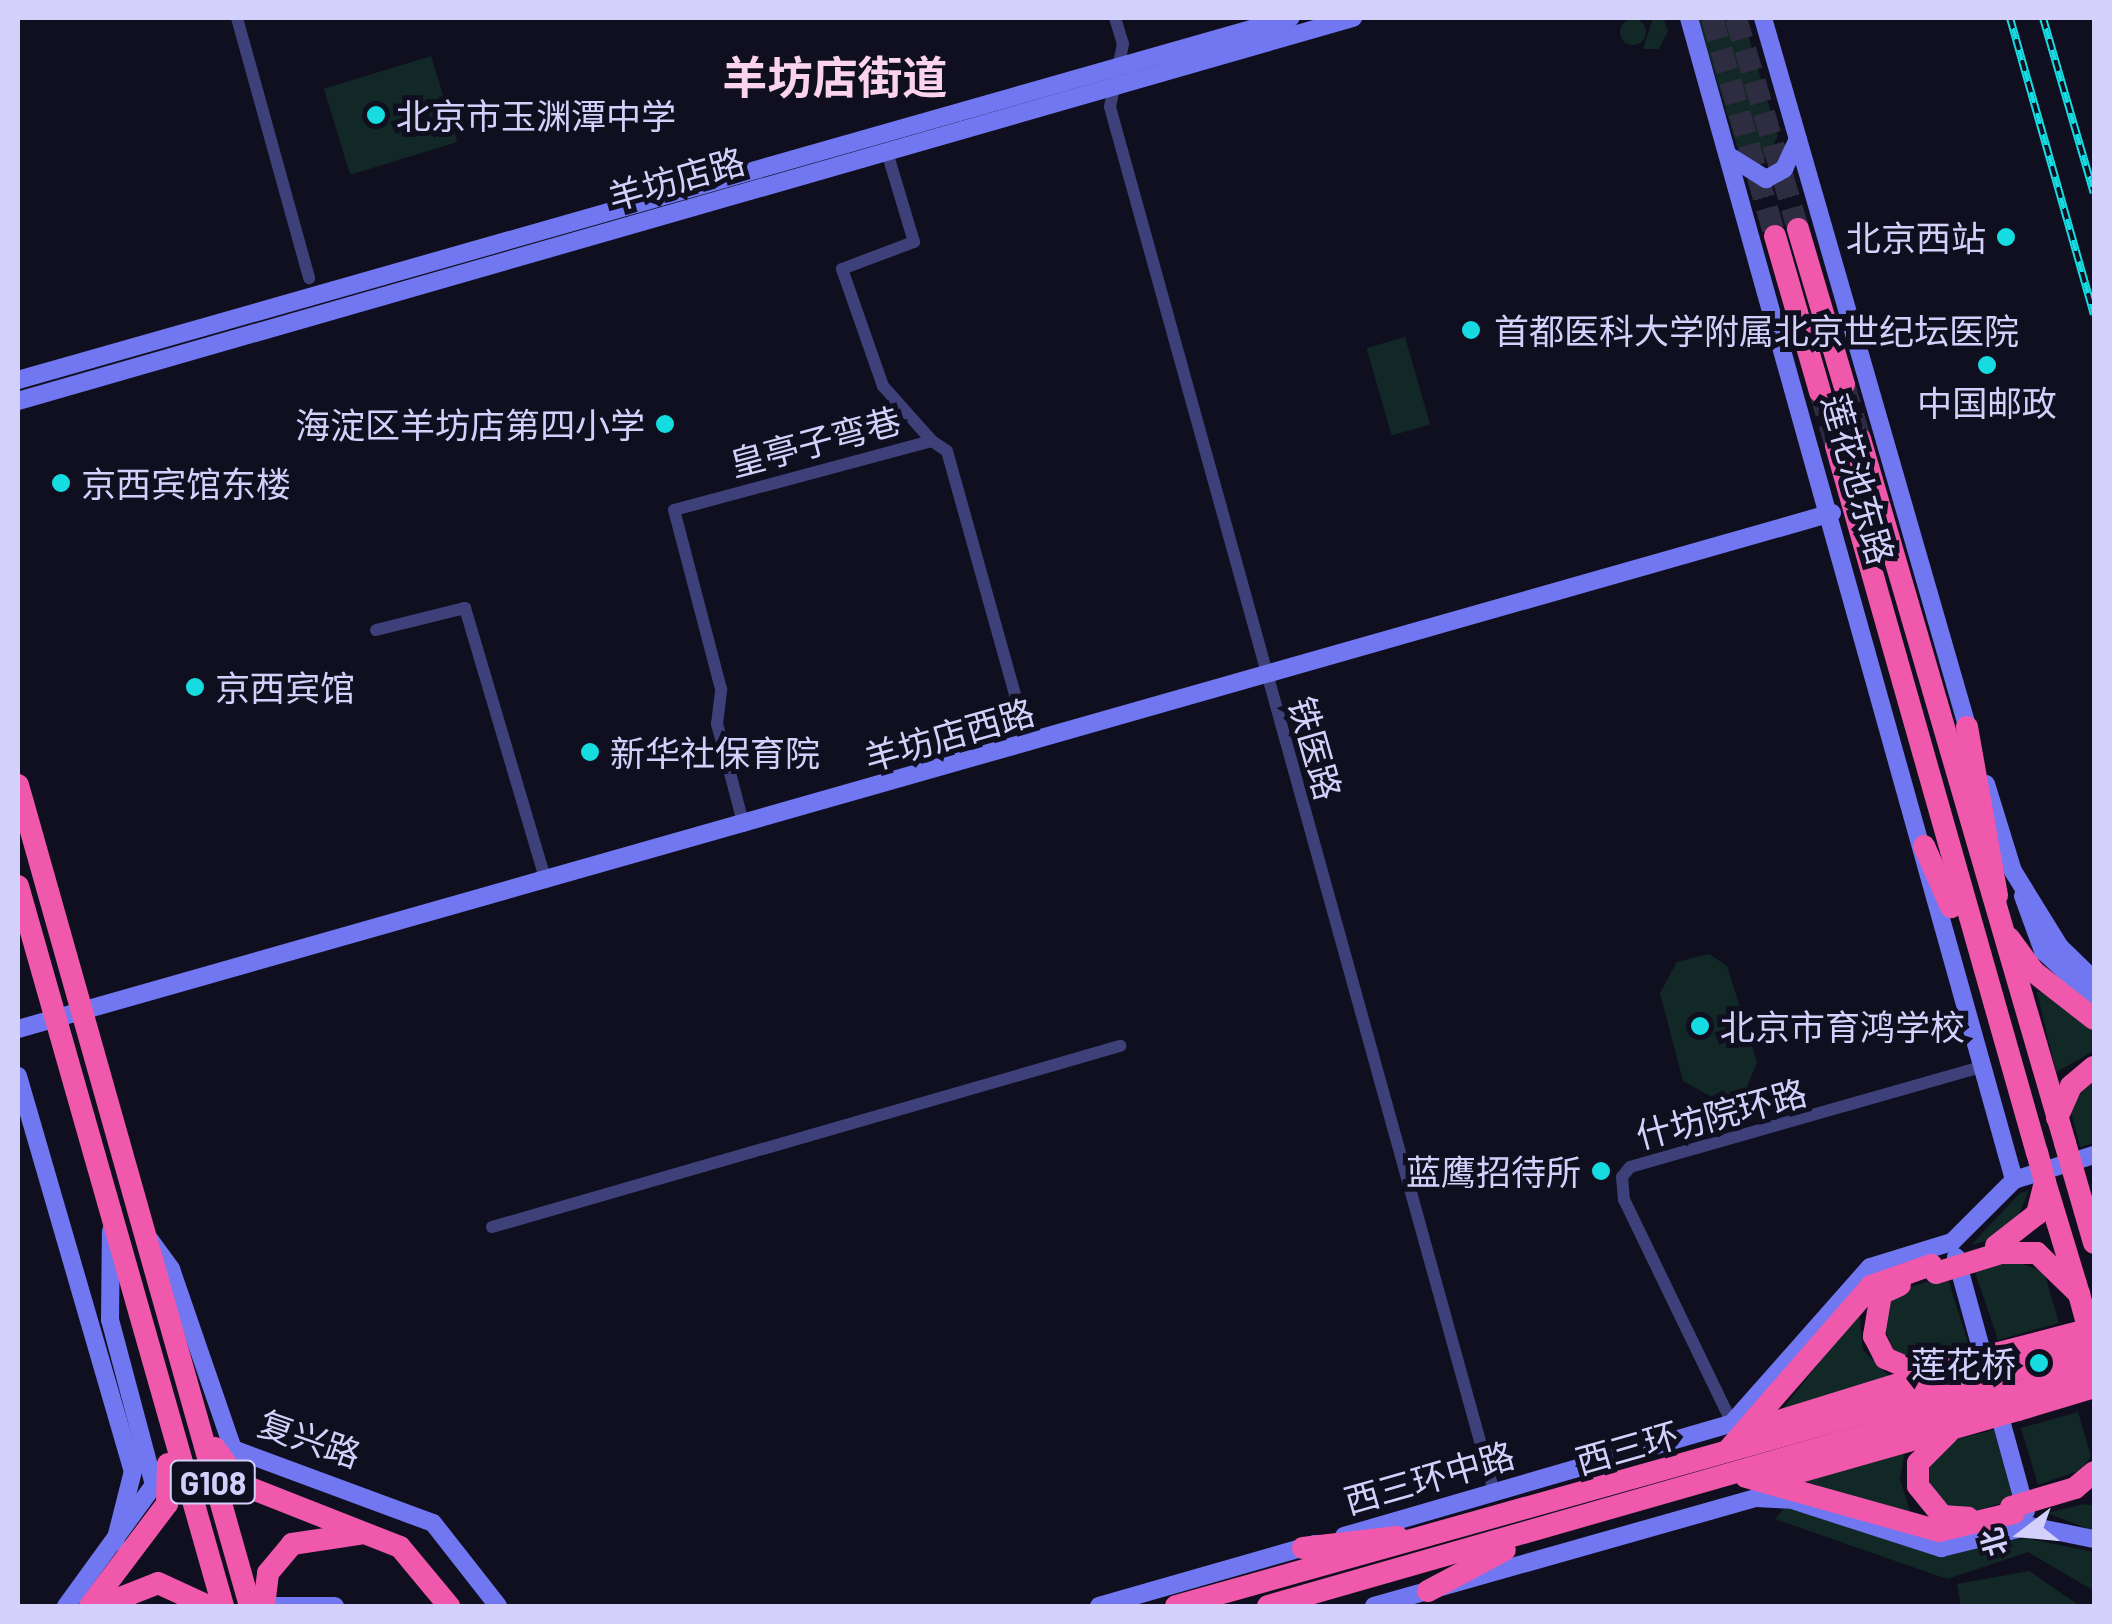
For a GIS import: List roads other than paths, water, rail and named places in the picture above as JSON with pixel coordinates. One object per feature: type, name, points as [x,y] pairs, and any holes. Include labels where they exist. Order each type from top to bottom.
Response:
[{"type":"highway","name":"莲花池东路","points":[[1820,392],[1786,233],[1844,384]]},
{"type":"highway","name":"莲花池东路","points":[[1860,439],[1997,921],[2094,1243]]},
{"type":"highway","name":"莲花池东路","points":[[1836,446],[2094,1349]]},
{"type":"highway","points":[[1967,726],[1997,859],[1997,921],[2034,972],[2094,1019]]},
{"type":"highway","name":"复兴路","points":[[18,785],[176,1357],[250,1606]]},
{"type":"highway","points":[[1924,846],[1982,966]]},
{"type":"highway","name":"G108","points":[[18,886],[112,1231],[223,1606]]},
{"type":"highway","points":[[2056,1118],[2072,1086],[2094,1068]]},
{"type":"highway","points":[[2045,1182],[2038,1214],[2016,1238],[1933,1269],[1881,1294],[1872,1314],[1885,1358],[1928,1376],[1984,1390],[2094,1349]]},
{"type":"highway","points":[[2079,1294],[2052,1262],[2023,1250],[1870,1286],[1723,1467],[1775,1478],[1939,1532],[2018,1516],[2094,1493]]},
{"type":"highway","points":[[2009,1382],[2094,1328]]},
{"type":"highway","points":[[176,1357],[230,1478],[387,1540],[430,1572],[449,1606]]},
{"type":"highway","points":[[90,1606],[170,1496],[150,1363]]},
{"type":"highway","points":[[2094,1369],[2009,1382],[1984,1390],[1960,1426],[1918,1462],[1927,1504],[1957,1520],[2018,1516],[2075,1488],[2094,1472]]},
{"type":"highway","points":[[1756,1428],[1928,1376]]},
{"type":"highway","points":[[2009,1382],[2094,1388]]},
{"type":"highway","name":"西三环","points":[[1268,1606],[1544,1529],[1723,1467],[1984,1390]]},
{"type":"highway","points":[[1775,1478],[1960,1426]]},
{"type":"highway","name":"西三环","points":[[1176,1606],[1723,1467]]},
{"type":"highway","points":[[1428,1591],[1544,1529]]},
{"type":"highway","points":[[1304,1548],[1460,1531]]},
{"type":"highway","points":[[264,1606],[276,1559],[303,1538],[387,1540]]},
{"type":"highway","points":[[100,1606],[158,1583],[208,1606]]},
{"type":"street","points":[[237,18],[309,278]]},
{"type":"street","name":"铁医路","points":[[1116,18],[1117,76],[1110,107],[1264,678],[1494,1492]]},
{"type":"street","name":"羊坊店路","points":[[18,401],[887,152],[1290,18]]},
{"type":"street","name":"羊坊店路","points":[[18,380],[1117,76],[1353,18]]},
{"type":"street","name":"莲花池东路","points":[[1689,18],[1832,512],[2014,1180]]},
{"type":"street","name":"莲花池东路","points":[[1763,18],[1967,726],[2014,871],[2031,887],[2060,946],[2094,980]]},
{"type":"street","points":[[1729,156],[1766,178],[1784,169],[1798,138]]},
{"type":"street","name":"皇亭子弯巷","points":[[744,826],[674,510],[932,441],[883,386],[842,268],[914,242],[887,152]]},
{"type":"street","points":[[932,441],[947,450],[1029,746]]},
{"type":"street","name":"羊坊店西路","points":[[18,1028],[1029,746],[1832,512]]},
{"type":"street","points":[[376,630],[464,608],[546,882]]},
{"type":"street","points":[[2023,896],[2043,951],[2094,998]]},
{"type":"street","points":[[492,1227],[1120,1046]]},
{"type":"street","name":"什坊院环路","points":[[1732,1423],[1624,1200],[1622,1177],[1630,1167],[1982,1068]]},
{"type":"street","points":[[18,1076],[133,1471],[114,1542]]},
{"type":"street","points":[[1732,1423],[1870,1267],[1952,1242],[2014,1180],[2094,1155]]},
{"type":"street","name":"复兴路","points":[[140,1228],[171,1268],[232,1449],[433,1522],[498,1606]]},
{"type":"street","points":[[66,1606],[151,1496],[155,1472],[110,1320],[112,1231]]},
{"type":"street","points":[[1952,1242],[2018,1516]]},
{"type":"street","name":"西三环中路","points":[[1099,1606],[1732,1423]]},
{"type":"street","points":[[1374,1606],[1756,1498],[1792,1500],[1941,1548],[2018,1516],[2091,1540]]},
{"type":"street","points":[[276,1606],[335,1606]]},
{"type":"tunnel","points":[[1712,18],[1775,236]]},
{"type":"tunnel","points":[[1736,18],[1798,229]]},
{"type":"tunnel","points":[[1844,384],[1860,439]]},
{"type":"tunnel","points":[[1820,392],[1836,446]]},
{"type":"railway","points":[[2010,18],[2094,314]]},
{"type":"railway","points":[[2043,18],[2094,193]]},
{"type":"place","name":"北京市玉渊潭中学","points":[[376,115]]},
{"type":"place","name":"北京西站","points":[[2006,237]]},
{"type":"place","name":"首都医科大学附属北京世纪坛医院","points":[[1471,330]]},
{"type":"place","name":"中国邮政","points":[[1987,365]]},
{"type":"place","name":"海淀区羊坊店第四小学","points":[[665,424]]},
{"type":"place","name":"京西宾馆东楼","points":[[61,483]]},
{"type":"place","name":"京西宾馆","points":[[195,687]]},
{"type":"place","name":"新华社保育院","points":[[590,752]]},
{"type":"place","name":"北京市育鸿学校","points":[[1700,1026]]},
{"type":"place","name":"蓝鹰招待所","points":[[1601,1171]]},
{"type":"place","name":"莲花桥","points":[[2039,1363]]},
{"type":"district","name":"羊坊店街道","points":[[835,77]]}]
